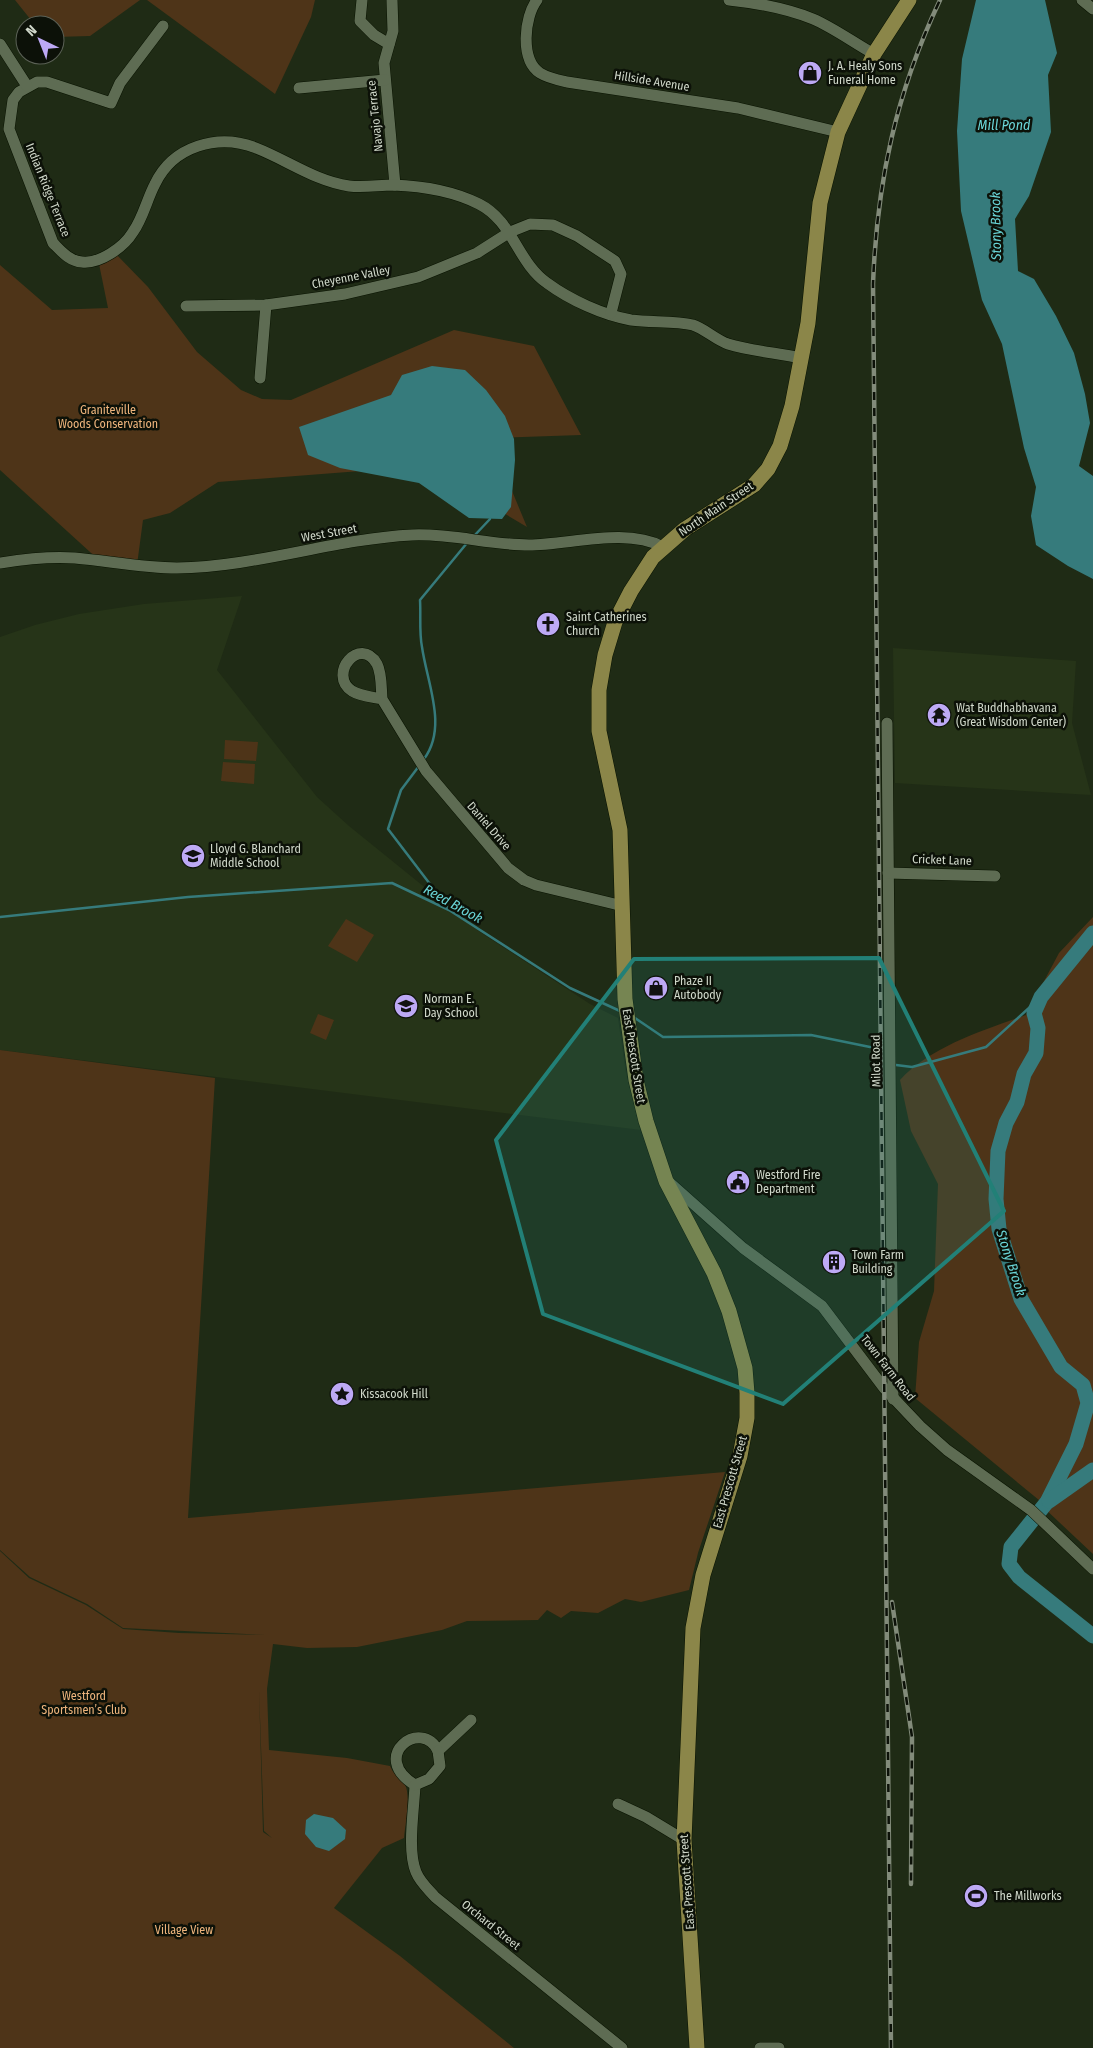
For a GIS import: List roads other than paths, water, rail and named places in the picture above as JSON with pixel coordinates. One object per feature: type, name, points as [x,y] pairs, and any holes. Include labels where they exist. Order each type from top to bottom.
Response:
[{"type":"main road","name":"North Main Street","points":[[623,906],[620,830],[599,731],[599,690],[605,655],[615,622],[640,575],[662,547],[754,485],[768,469],[780,446],[792,406],[802,358],[810,313],[820,203],[838,132],[874,54],[909,0]]},
{"type":"main road","name":"East Prescott Street","points":[[623,906],[626,1014],[638,1087],[666,1181],[714,1273],[730,1311],[745,1368],[747,1393],[747,1418],[740,1456],[697,1601],[688,1715],[684,1840],[697,2048]]},
{"type":"street","points":[[362,0],[360,21],[374,35],[389,44]]},
{"type":"street","name":"Navajo Terrace","points":[[392,0],[393,31],[384,64],[395,185]]},
{"type":"street","name":"Hillside Avenue","points":[[537,0],[528,15],[527,49],[535,68],[548,77],[567,82],[738,108],[838,132]]},
{"type":"street","points":[[729,0],[752,2],[801,15],[824,25],[874,54]]},
{"type":"street","points":[[1082,0],[1093,10]]},
{"type":"street","points":[[0,44],[28,86],[37,82],[47,82],[111,103],[120,83],[163,26]]},
{"type":"street","points":[[300,88],[385,80]]},
{"type":"street","name":"Indian Ridge Terrace","points":[[28,86],[19,92],[13,100],[9,129],[52,243],[66,256],[82,262],[98,259],[114,252],[133,233],[156,182],[165,168],[182,154],[197,145],[215,141],[239,142],[325,180],[350,186],[395,185],[435,190],[464,197],[481,205],[500,220],[510,232],[531,266],[547,283],[590,307],[630,320],[693,325],[727,344],[802,358]]},
{"type":"street","name":"Cheyenne Valley","points":[[186,306],[266,305],[345,294],[418,278],[477,253],[510,232],[530,224],[553,225],[577,236],[615,262],[621,274],[611,313]]},
{"type":"street","points":[[260,378],[266,305]]},
{"type":"street","name":"West Street","points":[[0,564],[29,558],[74,558],[114,564],[176,568],[262,558],[384,537],[412,535],[440,535],[528,545],[597,539],[643,539],[662,547]]},
{"type":"street","name":"Daniel Drive","points":[[382,699],[426,771],[508,868],[536,885],[623,906]]},
{"type":"street","name":"Milot Road","points":[[887,723],[893,1399]]},
{"type":"street","name":"Cricket Lane","points":[[888,873],[995,876]]},
{"type":"street","name":"Town Farm Road","points":[[666,1181],[743,1248],[822,1306],[893,1399],[947,1450],[1031,1510],[1093,1569]]},
{"type":"street","points":[[438,1751],[472,1720]]},
{"type":"street","points":[[423,1738],[430,1740],[438,1751],[440,1766],[434,1774],[415,1785],[406,1780],[398,1769],[395,1758],[398,1749],[406,1741],[423,1738]]},
{"type":"street","name":"Orchard Street","points":[[415,1785],[412,1851],[415,1871],[420,1880],[442,1902],[622,2048]]},
{"type":"street","points":[[618,1804],[684,1840]]},
{"type":"street","points":[[760,2048],[779,2048]]},
{"type":"water","name":"Mill Pond","points":[[976,0],[1045,0],[1057,53],[1048,75],[1051,132],[1029,196],[1015,219],[1018,271],[1034,279],[1056,316],[1074,353],[1085,394],[1090,423],[1079,466],[1093,476],[1093,579],[1068,566],[1036,545],[1031,516],[1036,487],[1024,448],[1002,344],[982,300],[961,211],[957,131],[962,59]]},
{"type":"water","points":[[432,366],[465,370],[486,390],[505,416],[514,439],[515,460],[511,507],[502,519],[469,518],[419,483],[340,468],[308,455],[299,427],[391,395],[402,375]]},
{"type":"water","points":[[314,1814],[333,1818],[346,1830],[345,1839],[329,1851],[316,1847],[305,1834],[306,1820]]},
{"type":"waterway","points":[[474,536],[490,519]]},
{"type":"waterway","points":[[424,759],[435,733],[435,719],[434,704],[421,641],[420,600],[467,543]]},
{"type":"waterway","points":[[419,766],[401,790],[388,829],[449,909]]},
{"type":"waterway","name":"Reed Brook","points":[[0,917],[188,897],[392,883],[449,910],[570,988],[620,1011]]},
{"type":"waterway","name":"Stony Brook","points":[[1093,933],[1041,997],[1034,1013],[1038,1028],[1036,1053],[1024,1074],[1017,1102],[1006,1123],[998,1151],[996,1199],[999,1229],[1021,1299],[1061,1367],[1083,1385],[1088,1403],[1076,1444],[1047,1502],[1011,1547],[1009,1564],[1019,1577],[1093,1636]]},
{"type":"waterway","points":[[896,1065],[912,1067],[986,1047],[1041,997]]},
{"type":"waterway","name":"Reed Brook","points":[[632,1016],[663,1037],[811,1035],[870,1047]]},
{"type":"waterway","name":"Stony Brook","points":[[1049,1501],[1093,1470]]},
{"type":"railway","points":[[891,2048],[873,284],[879,209],[884,173],[892,138],[912,69],[940,0]]},
{"type":"railway","points":[[892,1602],[912,1737],[911,1884]]},
{"type":"place","name":"J. A. Healy Sons Funeral Home","points":[[810,73]]},
{"type":"place","name":"Saint Catherines Church","points":[[548,624]]},
{"type":"place","name":"Wat Buddhabhavana (Great Wisdom Center)","points":[[939,715]]},
{"type":"place","name":"Lloyd G. Blanchard Middle School","points":[[193,856]]},
{"type":"place","name":"Phaze II Autobody","points":[[656,988]]},
{"type":"place","name":"Norman E. Day School","points":[[406,1006]]},
{"type":"place","name":"Westford Fire Department","points":[[738,1182]]},
{"type":"place","name":"Town Farm Building","points":[[834,1262]]},
{"type":"place","name":"Kissacook Hill","points":[[342,1394]]},
{"type":"place","name":"The Millworks","points":[[976,1896]]},
{"type":"park label","name":"Graniteville Woods Conservation","points":[[108,417]]},
{"type":"park label","name":"Westford Sportsmen’s Club","points":[[84,1703]]},
{"type":"park label","name":"Village View","points":[[184,1930]]}]
